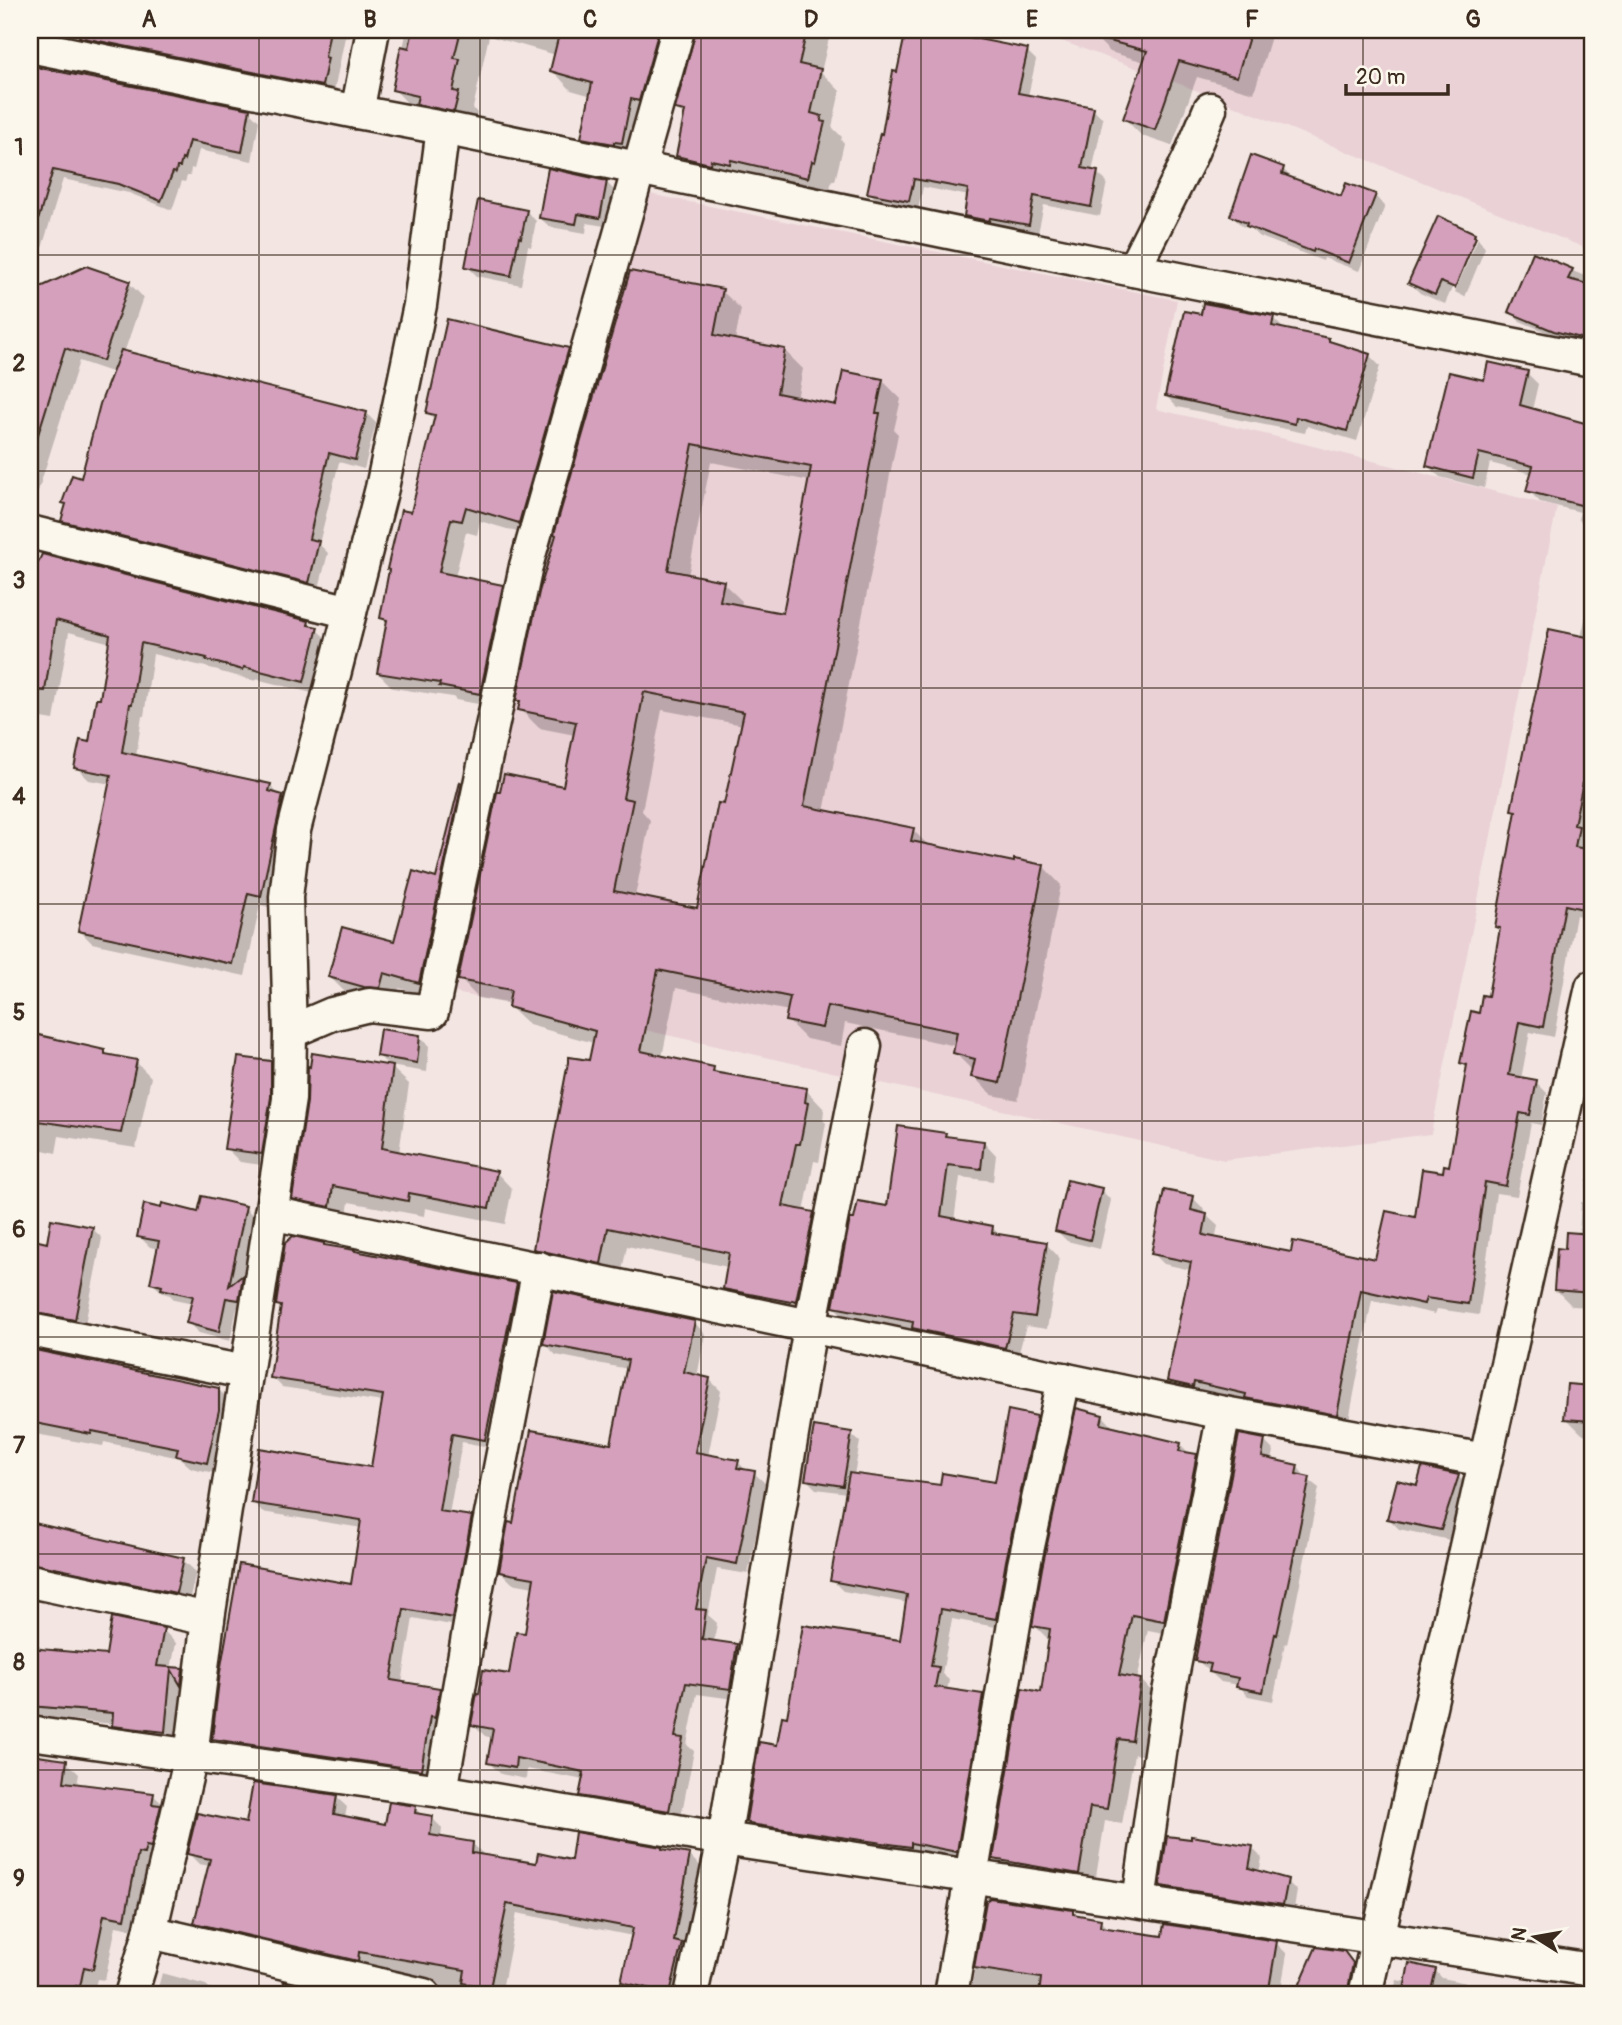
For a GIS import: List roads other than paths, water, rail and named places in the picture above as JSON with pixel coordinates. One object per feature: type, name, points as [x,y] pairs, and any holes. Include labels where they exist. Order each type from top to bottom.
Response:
[{"type":"street","points":[[357,113],[373,30]]},
{"type":"street","points":[[290,1032],[331,1014],[369,1005],[432,1012],[526,566],[678,30]]},
{"type":"street","points":[[30,46],[1133,270],[1592,360]]},
{"type":"street","points":[[1133,270],[1189,159],[1210,109]]},
{"type":"street","points":[[131,1995],[150,1932],[191,1756],[208,1619],[289,1099],[286,897],[293,830],[382,488],[419,305],[443,128]]},
{"type":"street","points":[[30,532],[350,612]]},
{"type":"street","points":[[1365,1995],[1592,987]]},
{"type":"street","points":[[691,1995],[724,1839],[810,1327],[865,1046]]},
{"type":"street","points":[[271,1213],[1224,1413],[1485,1460]]},
{"type":"street","points":[[441,1791],[474,1602],[539,1268]]},
{"type":"street","points":[[30,1330],[245,1372]]},
{"type":"street","points":[[951,1995],[1024,1565],[1064,1379]]},
{"type":"street","points":[[1139,1901],[1168,1697],[1224,1413]]},
{"type":"street","points":[[30,1581],[208,1619]]},
{"type":"street","points":[[30,1733],[441,1791],[724,1839],[1592,1970]]},
{"type":"street","points":[[150,1932],[424,1995]]}]
